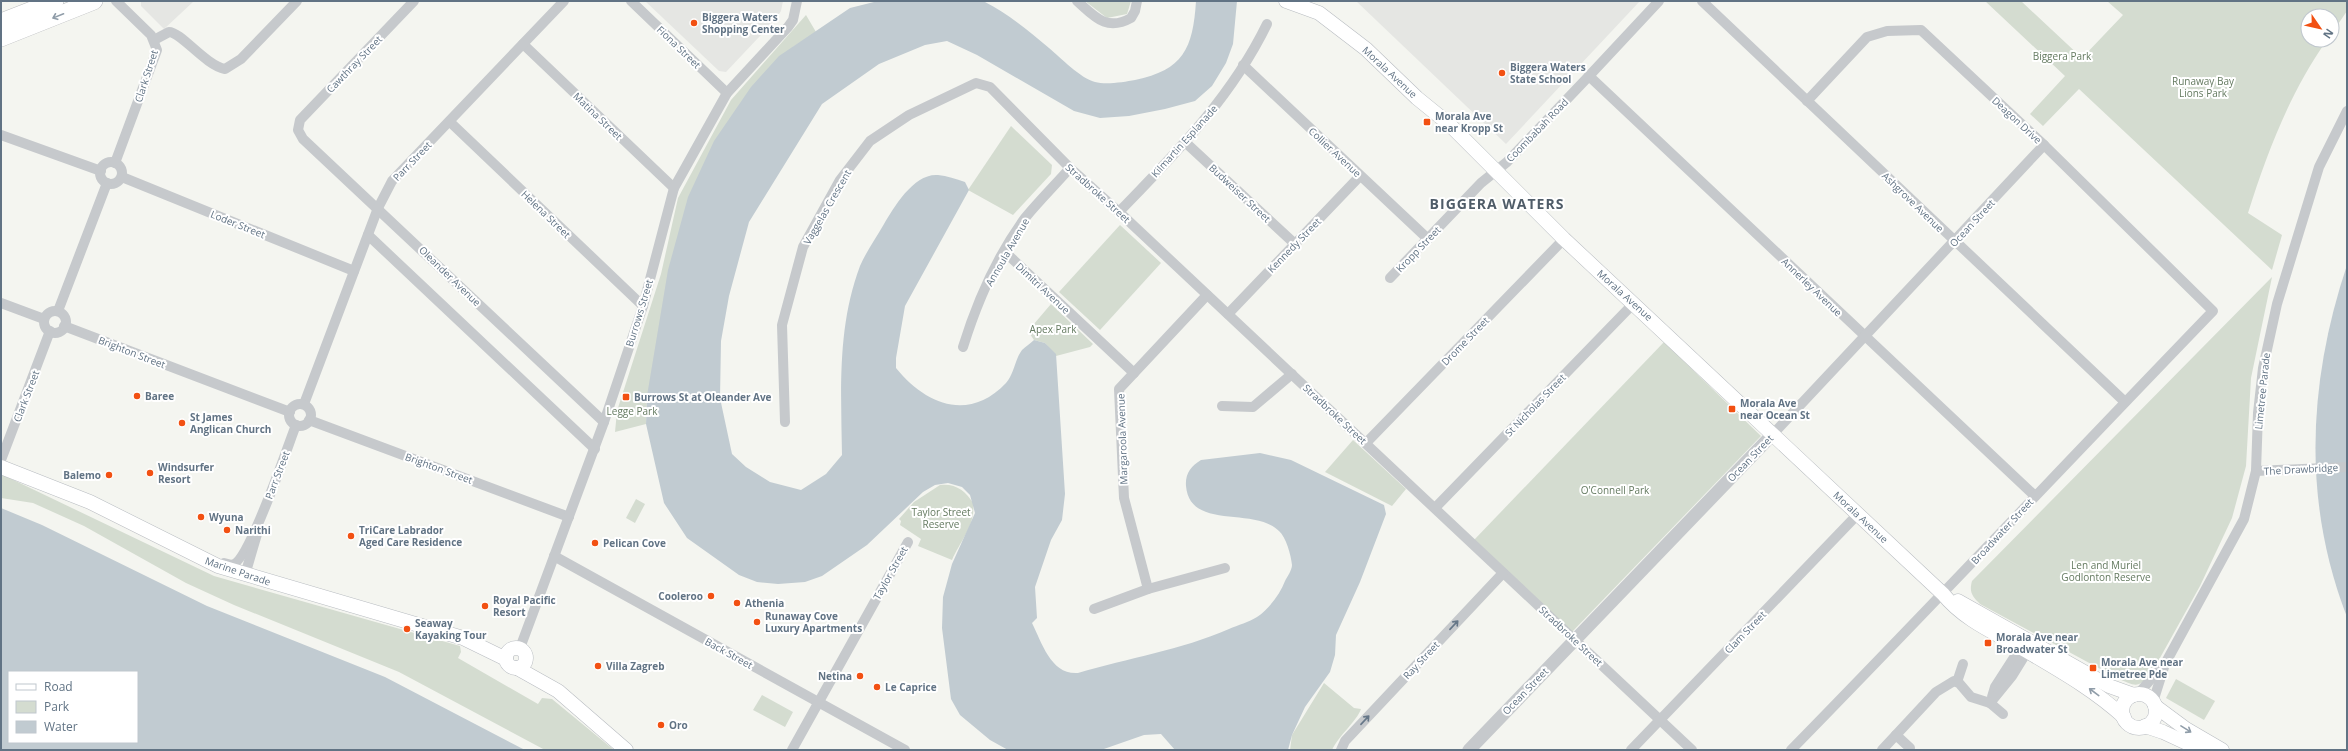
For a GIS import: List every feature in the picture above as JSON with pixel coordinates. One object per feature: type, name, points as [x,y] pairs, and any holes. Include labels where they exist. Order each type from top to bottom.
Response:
[{"type":"highway","points":[[1,22],[55,1]]},
{"type":"highway","points":[[1,38],[94,1]]},
{"type":"main road","name":"Morala Avenue","points":[[1286,1],[1320,13],[1353,37],[1417,98],[1449,124],[1497,170],[1564,239],[1634,303],[1967,617],[2109,686],[2136,694]]},
{"type":"main road","name":"Marine Parade","points":[[1,467],[90,502],[204,560],[245,575],[463,638],[502,644],[516,656]]},
{"type":"main road","name":"Morala Avenue","points":[[2026,645],[2084,685],[2124,717]]},
{"type":"main road","points":[[516,656],[626,750]]},
{"type":"main road","points":[[2202,750],[2163,732],[2145,726],[2130,725],[2124,717],[2124,704],[2136,694],[2147,696],[2154,704],[2186,729],[2222,750]]},
{"type":"main road","points":[[2145,726],[2155,716],[2154,704]]},
{"type":"street","name":"Clark Street","points":[[115,163],[156,54],[154,40],[116,1]]},
{"type":"street","points":[[154,40],[169,32],[177,34],[194,51],[220,68],[226,69],[241,59],[297,1]]},
{"type":"street","name":"Cawthray Street","points":[[298,130],[300,120],[414,1]]},
{"type":"street","name":"Parr Street","points":[[304,404],[378,208],[392,181],[564,1]]},
{"type":"street","name":"Fiona Street","points":[[631,1],[727,93]]},
{"type":"street","name":"Burrows Street","points":[[516,656],[595,449],[643,306],[674,188],[727,93],[788,27],[793,20],[797,1]]},
{"type":"street","points":[[1077,1],[1100,22],[1107,24],[1131,18],[1135,11],[1137,1]]},
{"type":"street","name":"Coombabah Road","points":[[1497,170],[1589,76],[1659,1]]},
{"type":"street","name":"Ashgrove Avenue","points":[[1702,1],[1954,242],[2125,402]]},
{"type":"street","name":"Kilmartin Esplanade","points":[[1119,212],[1216,108],[1244,65],[1267,24]]},
{"type":"street","name":"Deagon Drive","points":[[1807,101],[1867,38],[1887,31],[1921,30],[2044,145],[2213,311]]},
{"type":"street","name":"Matina Street","points":[[523,44],[674,188]]},
{"type":"street","name":"Collier Avenue","points":[[1244,65],[1428,239]]},
{"type":"street","name":"Annerley Avenue","points":[[1589,76],[2035,496]]},
{"type":"street","name":"Stradbroke Street","points":[[976,84],[990,87],[1070,168],[1208,295],[1692,750]]},
{"type":"street","name":"Vaggelas Crescent","points":[[785,422],[782,325],[803,247],[840,180],[870,141],[909,115],[976,84]]},
{"type":"street","name":"Limetree Parade","points":[[2136,694],[2164,664],[2244,519],[2256,471],[2258,413],[2263,368],[2277,304],[2319,167],[2347,111]]},
{"type":"street","name":"Helena Street","points":[[450,122],[643,306]]},
{"type":"street","name":"Oleander Avenue","points":[[298,130],[303,139],[604,422]]},
{"type":"street","points":[[1,135],[101,171]]},
{"type":"street","name":"Budweiser Street","points":[[1185,142],[1295,244]]},
{"type":"street","name":"Ocean Street","points":[[1469,750],[1574,638],[1866,337],[2044,145]]},
{"type":"street","points":[[108,163],[115,163],[121,167],[122,177],[116,183],[107,184],[102,178],[101,171],[108,163]]},
{"type":"street","name":"Annoula Avenue","points":[[963,347],[976,306],[1025,218],[1070,168]]},
{"type":"street","name":"Kropp Street","points":[[1390,278],[1482,183],[1497,170]]},
{"type":"street","name":"Kennedy Street","points":[[1228,314],[1360,176]]},
{"type":"street","name":"Loder Street","points":[[122,177],[354,271]]},
{"type":"street","points":[[58,311],[107,184]]},
{"type":"street","points":[[368,235],[595,449]]},
{"type":"street","name":"Drome Street","points":[[1366,443],[1564,239]]},
{"type":"street","name":"Dimitri Avenue","points":[[1005,252],[1134,372]]},
{"type":"street","name":"Margaroola Avenue","points":[[1148,589],[1124,498],[1119,389],[1208,295]]},
{"type":"street","points":[[1,302],[44,319]]},
{"type":"street","name":"St Nicholas Street","points":[[1435,508],[1634,303]]},
{"type":"street","points":[[58,311],[65,319],[64,326],[58,332],[50,331],[45,326],[44,319],[49,312],[58,311]]},
{"type":"street","name":"Broadwater Street","points":[[1791,750],[1943,594],[2213,311]]},
{"type":"street","name":"Brighton Street","points":[[64,326],[290,412]]},
{"type":"street","name":"Clark Street","points":[[1,460],[50,331]]},
{"type":"street","points":[[1222,406],[1253,407],[1292,374]]},
{"type":"street","points":[[297,404],[304,404],[311,413],[310,420],[304,425],[296,425],[291,420],[290,412],[297,404]]},
{"type":"street","name":"Brighton Street","points":[[310,420],[569,516]]},
{"type":"street","name":"Parr Street","points":[[204,560],[232,565],[237,564],[258,526],[296,425]]},
{"type":"street","name":"The Drawbridge","points":[[2256,471],[2347,467]]},
{"type":"street","name":"Clam Street","points":[[1631,750],[1858,514]]},
{"type":"street","name":"Parr Street","points":[[245,575],[256,540],[258,526]]},
{"type":"street","name":"Taylor Street","points":[[792,750],[908,542]]},
{"type":"street","name":"Back Street","points":[[554,556],[905,750]]},
{"type":"street","points":[[1094,609],[1148,589],[1225,568]]},
{"type":"street","name":"Ray Street","points":[[1341,750],[1345,741],[1503,573]]},
{"type":"street","points":[[1990,703],[2005,685],[2026,645]]},
{"type":"street","points":[[1957,682],[1963,664]]},
{"type":"street","name":"Limetree Parade","points":[[2154,704],[2164,664]]},
{"type":"street","points":[[1882,750],[1936,692],[1954,681],[1957,682]]},
{"type":"street","points":[[1957,682],[1971,697],[1990,703],[2002,714]]},
{"type":"street","points":[[1896,735],[1910,748]]},
{"type":"shaded area","points":[[141,1],[194,1],[164,29],[141,6]]},
{"type":"shaded area","points":[[645,1],[783,1],[781,11],[774,21],[726,72],[719,71]]},
{"type":"shaded area","name":"Biggera Waters State School","points":[[1356,1],[1640,1],[1506,144]]},
{"type":"green space","points":[[1085,1],[1131,1],[1127,14],[1107,18]]},
{"type":"green space","name":"Runaway Bay Lions Park","points":[[1985,1],[2021,1],[2082,58],[2123,15],[2107,1],[2347,1],[2347,11],[2340,21],[2340,8],[2300,8],[2300,48],[2322,48],[2302,81],[2281,124],[2263,168],[2248,213],[2282,235],[2272,270],[2079,89],[2043,126],[2030,114],[2065,76]]},
{"type":"green space","name":"Legge Park","points":[[806,15],[816,32],[793,47],[647,396],[646,424],[615,432],[617,411],[661,274],[678,198],[731,100]]},
{"type":"green space","points":[[1011,126],[1052,165],[1051,174],[1013,215],[968,190]]},
{"type":"green space","points":[[1120,225],[1161,263],[1100,330],[1059,292]]},
{"type":"green space","name":"Len and Muriel Godlonton Reserve","points":[[2272,277],[2251,378],[2246,466],[2232,518],[2200,586],[2147,679],[2136,685],[2128,683],[1980,604],[1972,594],[1972,581]]},
{"type":"green space","name":"Apex Park","points":[[1051,304],[1093,344],[1090,347],[1056,356],[1045,343],[1034,340],[1028,331]]},
{"type":"green space","name":"O'Connell Park","points":[[1664,342],[1761,436],[1571,633],[1474,540]]},
{"type":"green space","points":[[1353,440],[1406,489],[1392,506],[1325,472]]},
{"type":"green space","points":[[1,474],[214,576],[460,646],[461,652],[458,658],[538,704],[542,698],[552,699],[614,750],[545,750],[399,672],[234,605],[186,583],[84,526],[33,503],[1,498]]},
{"type":"green space","name":"Taylor Street Reserve","points":[[940,485],[950,485],[960,489],[973,503],[970,526],[952,560],[918,546],[921,539],[900,525],[901,521],[899,519],[914,502]]},
{"type":"green space","points":[[636,499],[645,504],[635,523],[626,518]]},
{"type":"green space","points":[[2176,679],[2215,701],[2204,720],[2166,698]]},
{"type":"green space","points":[[1324,683],[1354,708],[1361,709],[1359,714],[1335,744],[1332,750],[1290,750],[1292,735]]},
{"type":"green space","points":[[762,695],[793,712],[785,727],[753,710]]},
{"type":"water","points":[[878,1],[985,2],[1018,23],[1089,80],[1095,82],[1115,83],[1151,76],[1175,63],[1182,55],[1188,44],[1192,32],[1196,1],[1237,1],[1233,44],[1226,63],[1212,86],[1195,101],[1165,109],[1129,116],[1100,118],[1074,111],[977,55],[947,41],[925,45],[879,64],[822,104],[749,222],[729,296],[721,341],[720,398],[732,454],[746,467],[770,482],[801,490],[826,474],[842,455],[841,383],[844,336],[847,312],[862,261],[899,200],[913,185],[921,179],[938,175],[965,182],[969,190],[905,306],[896,358],[896,368],[908,381],[934,399],[948,404],[963,405],[977,402],[992,395],[1006,383],[1022,350],[1034,340],[1045,343],[1056,354],[1065,494],[1062,520],[1051,540],[1035,587],[1037,618],[1032,623],[1049,656],[1061,669],[1078,673],[1192,643],[1254,619],[1270,606],[1277,596],[1292,567],[1289,551],[1284,537],[1279,531],[1268,524],[1254,520],[1211,513],[1199,508],[1190,500],[1186,486],[1188,474],[1194,465],[1201,460],[1260,453],[1291,460],[1384,505],[1386,514],[1360,582],[1336,635],[1335,655],[1330,672],[1305,707],[1292,735],[1288,750],[1175,750],[1161,734],[1144,735],[1101,750],[1008,750],[990,740],[960,715],[951,699],[942,628],[943,597],[952,564],[975,513],[970,495],[962,487],[948,483],[935,485],[923,492],[867,545],[822,576],[805,582],[778,584],[757,582],[739,575],[687,538],[664,503],[646,424],[647,396],[668,270],[688,197],[714,141],[751,87],[779,56],[850,8]]},
{"type":"water","points":[[2347,265],[2347,617],[2332,573],[2323,530],[2317,485],[2316,441],[2318,397],[2324,353],[2334,309]]},
{"type":"water","points":[[1,508],[42,525],[207,606],[385,677],[525,750],[1,750]]},
{"type":"place","name":"Biggera Waters Shopping Center","points":[[694,23]]},
{"type":"place","name":"Biggera Waters State School","points":[[1502,73]]},
{"type":"place","name":"Morala Ave near Kropp St","points":[[1427,122]]},
{"type":"place","name":"Baree","points":[[137,396]]},
{"type":"place","name":"Burrows St at Oleander Ave","points":[[626,397]]},
{"type":"place","name":"Morala Ave near Ocean St","points":[[1732,409]]},
{"type":"place","name":"St James Anglican Church","points":[[182,423]]},
{"type":"place","name":"Windsurfer Resort","points":[[150,473]]},
{"type":"place","name":"Balemo","points":[[109,475]]},
{"type":"place","name":"Wyuna","points":[[201,517]]},
{"type":"place","name":"Narithi","points":[[227,530]]},
{"type":"place","name":"TriCare Labrador Aged Care Residence","points":[[351,536]]},
{"type":"place","name":"Pelican Cove","points":[[595,543]]},
{"type":"place","name":"Cooleroo","points":[[711,596]]},
{"type":"place","name":"Athenia","points":[[737,603]]},
{"type":"place","name":"Royal Pacific Resort","points":[[485,606]]},
{"type":"place","name":"Runaway Cove Luxury Apartments","points":[[757,622]]},
{"type":"place","name":"Seaway Kayaking Tour","points":[[407,629]]},
{"type":"place","name":"Morala Ave near Broadwater St","points":[[1988,643]]},
{"type":"place","name":"Villa Zagreb","points":[[598,666]]},
{"type":"place","name":"Morala Ave near Limetree Pde","points":[[2093,668]]},
{"type":"place","name":"Netina","points":[[860,676]]},
{"type":"place","name":"Le Caprice","points":[[877,687]]},
{"type":"place","name":"Oro","points":[[661,725]]},
{"type":"district","name":"BIGGERA WATERS","points":[[1497,203]]},
{"type":"park label","name":"Biggera Park","points":[[2062,56]]}]
